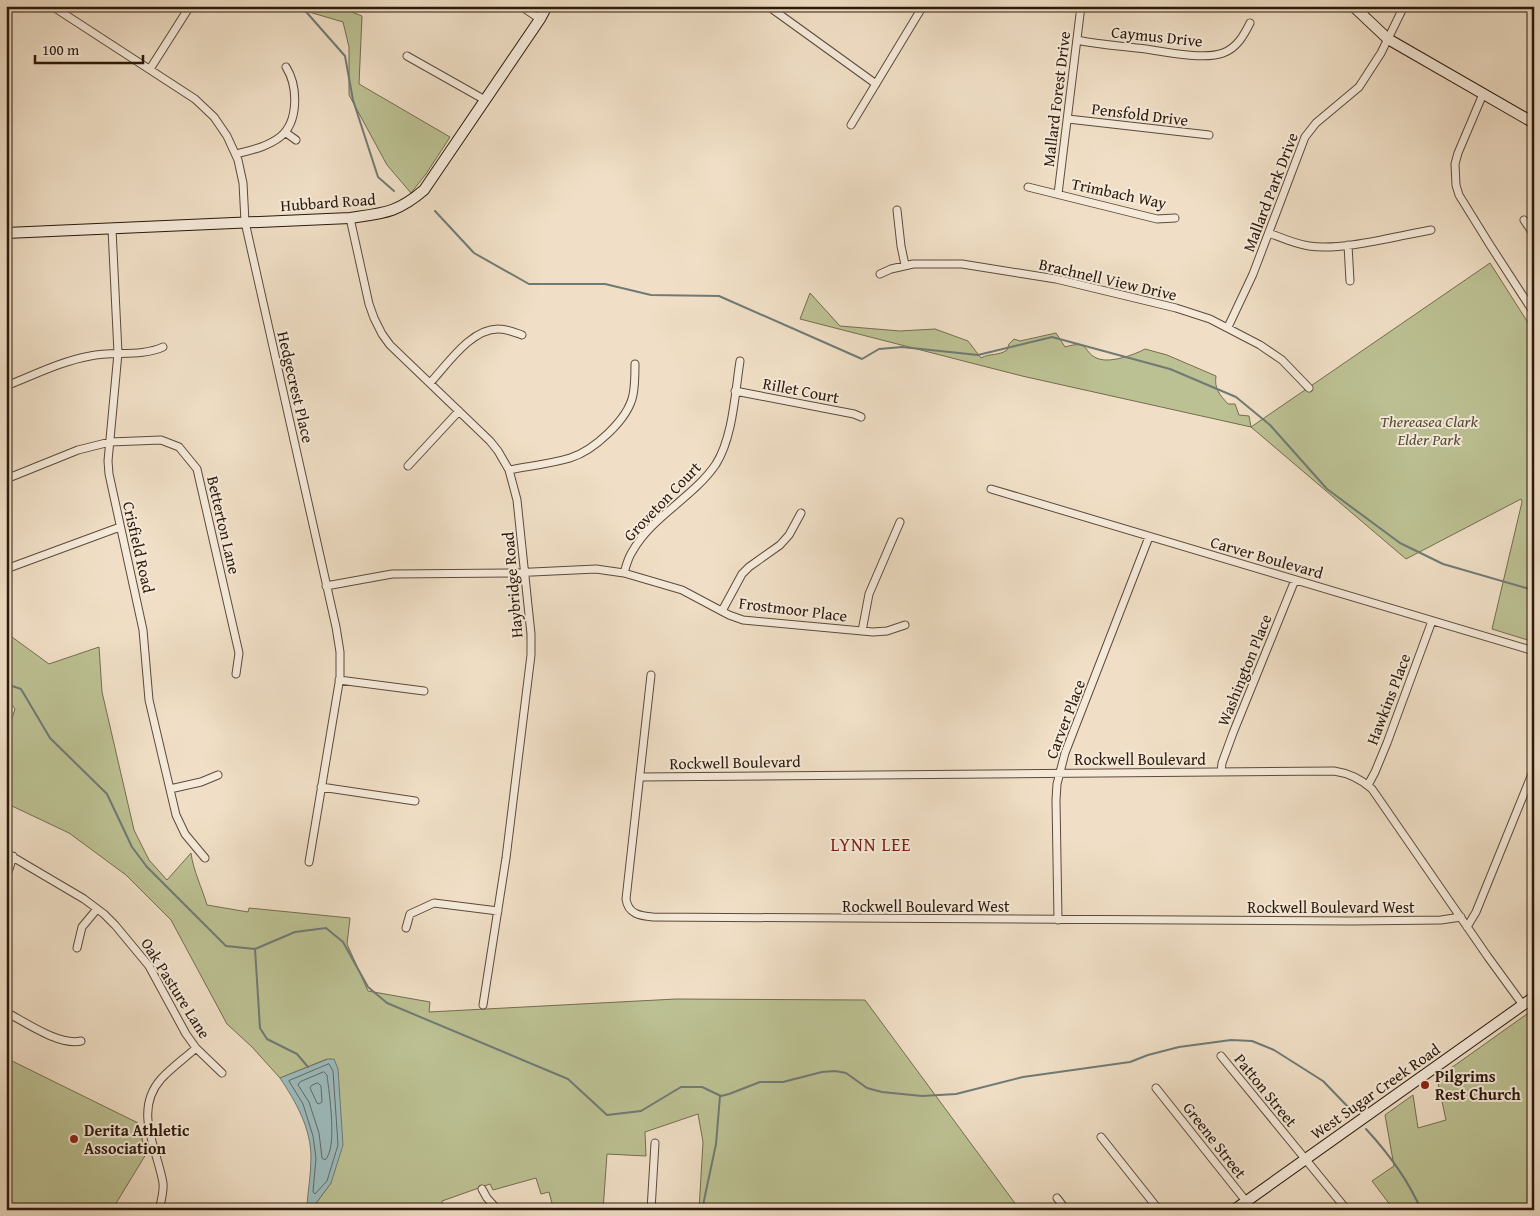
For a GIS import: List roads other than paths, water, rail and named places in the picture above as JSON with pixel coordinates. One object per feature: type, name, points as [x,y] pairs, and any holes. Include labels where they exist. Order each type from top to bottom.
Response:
[{"type":"main road","name":"Hubbard Road","points":[[6,233],[350,218],[388,213],[410,202],[424,190],[547,6]]},
{"type":"main road","points":[[1352,6],[1388,39],[1534,123]]},
{"type":"main road","name":"West Sugar Creek Road","points":[[1234,1210],[1534,997]]},
{"type":"street","name":"Hedgecrest Place","points":[[52,6],[204,106],[220,125],[236,154],[243,183],[246,222],[338,641],[339,680],[309,862]]},
{"type":"street","points":[[150,69],[190,6]]},
{"type":"street","points":[[521,6],[540,19]]},
{"type":"street","points":[[768,6],[876,84]]},
{"type":"street","points":[[851,125],[923,6]]},
{"type":"street","name":"Mallard Forest Drive","points":[[1058,194],[1081,6]]},
{"type":"street","name":"Mallard Park Drive","points":[[1228,327],[1253,274],[1305,137],[1316,123],[1359,87],[1381,53],[1404,6]]},
{"type":"street","name":"Caymus Drive","points":[[1077,40],[1186,54],[1212,55],[1233,48],[1243,37],[1250,22]]},
{"type":"street","points":[[407,56],[485,100]]},
{"type":"street","points":[[236,154],[267,145],[285,132],[293,111],[294,102],[293,84],[286,67]]},
{"type":"street","points":[[1483,94],[1458,152],[1455,164],[1456,185],[1459,194],[1485,237],[1534,313]]},
{"type":"street","name":"Pensfold Drive","points":[[1068,119],[1209,135]]},
{"type":"street","points":[[285,132],[296,140]]},
{"type":"street","name":"Trimbach Way","points":[[1028,187],[1157,219],[1175,218]]},
{"type":"street","points":[[898,210],[901,246],[905,265]]},
{"type":"street","name":"Haybridge Road","points":[[350,218],[369,304],[378,328],[390,345],[498,451],[509,470],[517,500],[531,634],[531,655],[498,911],[483,1005]]},
{"type":"street","points":[[1524,220],[1534,235]]},
{"type":"street","name":"Crisfield Road","points":[[112,229],[118,352],[109,474],[143,630],[149,700],[176,815],[193,844],[205,858]]},
{"type":"street","points":[[1269,233],[1310,246],[1348,245],[1430,230]]},
{"type":"street","points":[[1348,245],[1350,281]]},
{"type":"street","name":"Brachnell View Drive","points":[[880,274],[905,265],[962,264],[1056,279],[1176,308],[1228,327],[1272,352],[1293,370],[1309,388]]},
{"type":"street","points":[[430,383],[467,343],[478,334],[498,328],[522,335]]},
{"type":"street","points":[[6,386],[81,358],[118,352],[152,351],[163,347]]},
{"type":"street","name":"Groveton Court","points":[[624,573],[632,552],[642,538],[704,479],[716,463],[727,437],[740,361]]},
{"type":"street","points":[[509,470],[571,458],[589,448],[622,418],[627,411],[633,395],[635,364]]},
{"type":"street","name":"Rillet Court","points":[[735,391],[854,414],[861,417]]},
{"type":"street","points":[[408,466],[459,411]]},
{"type":"street","name":"Betterton Lane","points":[[6,479],[78,450],[110,442],[162,440],[179,447],[197,469],[239,653],[236,674]]},
{"type":"street","name":"Carver Boulevard","points":[[991,489],[1534,651]]},
{"type":"street","points":[[722,611],[742,574],[780,545],[789,535],[800,513]]},
{"type":"street","points":[[862,631],[869,594],[900,522]]},
{"type":"street","points":[[6,570],[120,526]]},
{"type":"street","name":"Carver Place","points":[[1058,920],[1057,784],[1065,753],[1149,537]]},
{"type":"street","name":"Frostmoor Place","points":[[326,586],[392,574],[586,569],[624,573],[682,590],[743,620],[862,631],[887,631],[905,625]]},
{"type":"street","name":"Washington Place","points":[[1221,772],[1222,763],[1233,733],[1295,580]]},
{"type":"street","name":"Hawkins Place","points":[[1368,785],[1384,751],[1432,620]]},
{"type":"street","name":"Rockwell Boulevard West","points":[[652,675],[626,899],[629,909],[638,915],[683,918],[1351,921],[1441,920],[1461,917]]},
{"type":"street","points":[[339,680],[424,691]]},
{"type":"street","points":[[1467,927],[1476,912],[1534,769]]},
{"type":"street","name":"Rockwell Boulevard","points":[[640,777],[1221,772],[1334,772],[1348,774],[1368,785],[1523,1005]]},
{"type":"street","points":[[170,789],[218,776]]},
{"type":"street","points":[[321,786],[416,801]]},
{"type":"street","points":[[6,879],[10,855]]},
{"type":"street","name":"Oak Pasture Lane","points":[[10,855],[41,872],[97,909],[116,925],[149,966],[186,1034],[196,1048],[222,1073]]},
{"type":"street","points":[[406,928],[410,914],[434,903],[498,911]]},
{"type":"street","points":[[77,948],[82,927],[97,909]]},
{"type":"street","points":[[6,1012],[45,1033],[66,1041],[81,1041]]},
{"type":"street","points":[[159,1210],[164,1185],[150,1135],[147,1120],[148,1106],[152,1093],[160,1080],[196,1048]]},
{"type":"street","name":"Patton Street","points":[[1221,1056],[1347,1210]]},
{"type":"street","name":"Greene Street","points":[[1156,1088],[1253,1210]]},
{"type":"street","points":[[1101,1136],[1159,1210]]},
{"type":"street","points":[[651,1210],[655,1143]]},
{"type":"street","points":[[482,1189],[498,1210]]},
{"type":"street","points":[[1057,1198],[1066,1210]]},
{"type":"water","points":[[328,1059],[334,1059],[338,1069],[343,1145],[331,1183],[311,1210],[307,1205],[311,1170],[308,1136],[302,1116],[280,1078]]},
{"type":"waterway","points":[[301,6],[345,56],[353,100],[378,177],[394,191]]},
{"type":"waterway","points":[[435,211],[474,253],[529,284],[605,284],[651,295],[719,296],[862,359],[879,349],[902,347],[978,355],[1052,337],[1170,369],[1236,397],[1270,425],[1327,489],[1400,543],[1443,564],[1533,590]]},
{"type":"waterway","points":[[6,684],[21,689],[50,738],[107,794],[132,847],[147,867],[226,946],[255,949],[295,932],[326,928],[343,942],[368,987],[387,1003],[568,1079],[607,1115],[641,1111],[681,1087],[702,1087],[721,1096],[760,1082],[783,1082],[822,1072],[835,1071],[846,1073],[867,1088],[882,1092],[922,1096],[956,1094],[1023,1077],[1130,1062],[1179,1047],[1231,1040],[1252,1041],[1274,1050],[1323,1081],[1351,1110]]},
{"type":"waterway","points":[[255,949],[260,1028],[267,1039],[297,1054],[308,1067]]},
{"type":"waterway","points":[[702,1210],[716,1144],[720,1096]]},
{"type":"waterway","points":[[1366,1129],[1397,1167],[1421,1210]]},
{"type":"place","name":"Pilgrims Rest Church","points":[[1425,1085]]},
{"type":"place","name":"Derita Athletic Association","points":[[74,1139]]},
{"type":"district","name":"LYNN LEE","points":[[871,845]]},
{"type":"park label","name":"Thereasea Clark Elder Park","points":[[1429,430]]}]
